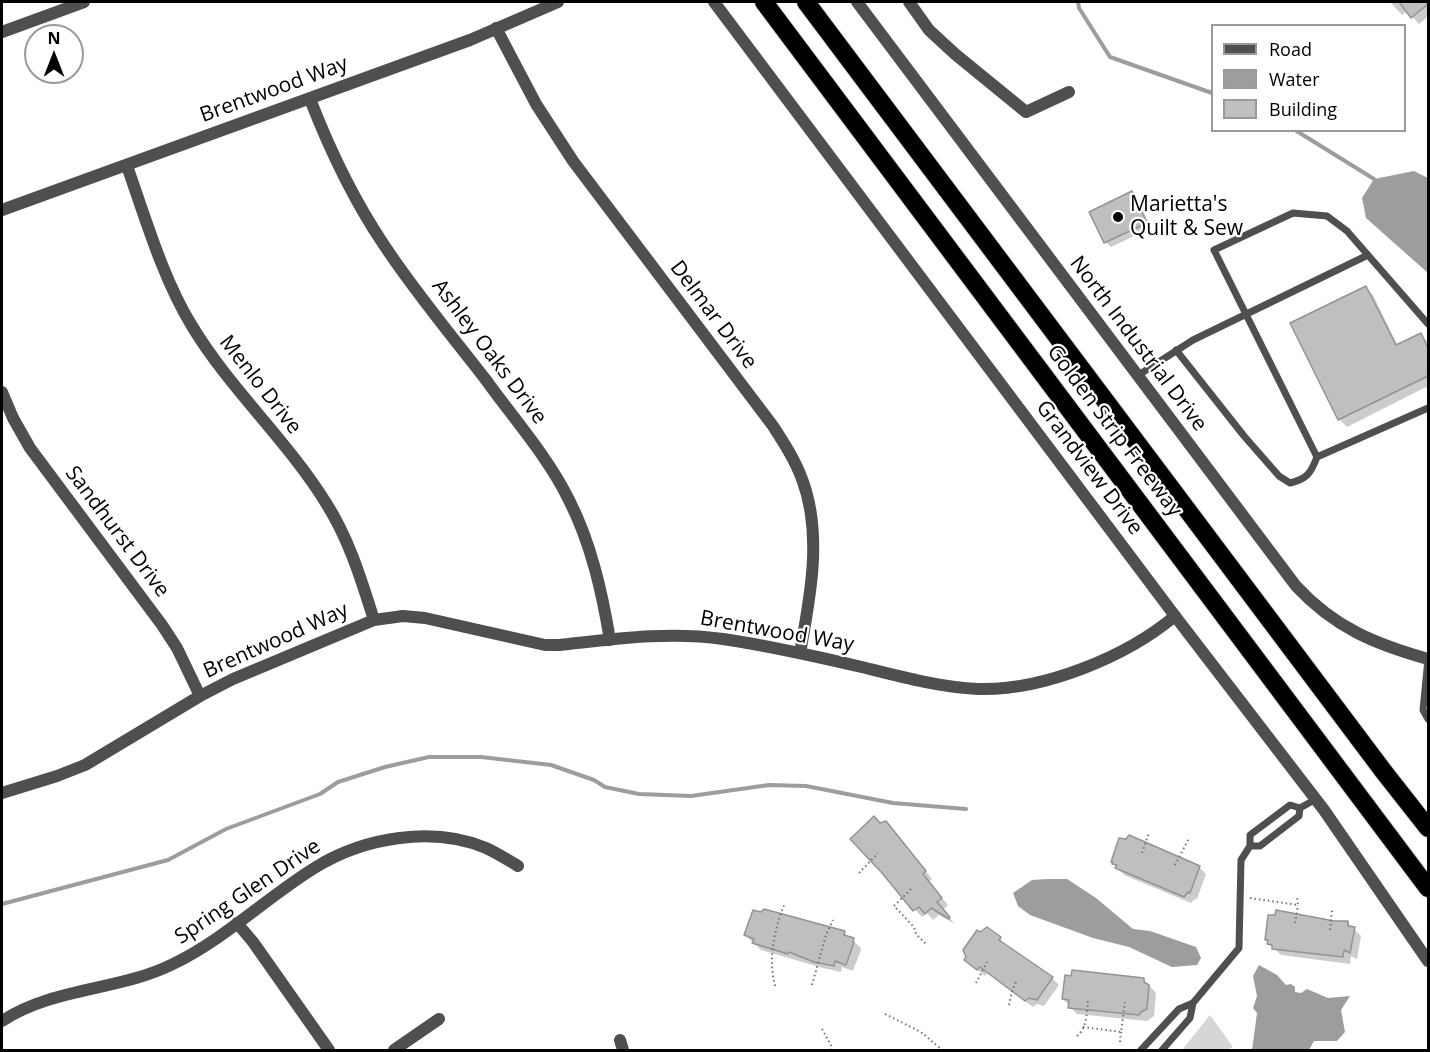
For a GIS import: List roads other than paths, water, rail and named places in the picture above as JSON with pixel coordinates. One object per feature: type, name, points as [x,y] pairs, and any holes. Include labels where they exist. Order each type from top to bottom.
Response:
[{"type":"highway","name":"Golden Strip Freeway","points":[[764,2],[1428,888]]},
{"type":"highway","name":"Golden Strip Freeway","points":[[806,2],[1428,828]]},
{"type":"street","points":[[2,32],[84,2]]},
{"type":"street","name":"Brentwood Way","points":[[2,210],[310,99],[558,2]]},
{"type":"street","name":"Grandview Drive","points":[[714,2],[1175,616],[1316,799],[1428,961]]},
{"type":"street","name":"North Industrial Drive","points":[[857,2],[1251,528],[1310,600],[1324,613],[1350,630],[1386,647],[1428,660]]},
{"type":"street","points":[[911,2],[929,30],[1026,112],[1069,92]]},
{"type":"street","name":"Delmar Drive","points":[[496,28],[536,104],[573,161],[773,426],[795,463],[808,498],[813,543],[812,579],[800,653]]},
{"type":"street","name":"Ashley Oaks Drive","points":[[310,99],[329,143],[384,246],[535,446],[569,499],[583,529],[594,566],[610,640]]},
{"type":"street","name":"Menlo Drive","points":[[127,166],[157,248],[190,324],[326,503],[357,563],[374,620]]},
{"type":"street","name":"Sandhurst Drive","points":[[2,392],[30,448],[162,625],[177,648],[200,696]]},
{"type":"street","name":"Brentwood Way","points":[[2,793],[85,765],[200,696],[233,679],[374,620],[403,616],[425,618],[545,645],[663,635],[723,639],[937,683],[978,688],[1006,688],[1027,685],[1090,666],[1155,632],[1175,616]]},
{"type":"street","name":"Spring Glen Drive","points":[[2,1020],[45,999],[136,978],[186,957],[316,867],[364,846],[412,837],[456,840],[488,849],[518,866]]},
{"type":"street","points":[[237,923],[253,942],[329,1050]]},
{"type":"street","points":[[394,1050],[439,1019]]},
{"type":"lane","points":[[1176,350],[1244,436],[1279,476],[1290,483],[1303,480],[1312,472],[1317,457],[1214,250],[1293,213],[1327,216],[1347,231],[1428,324]]},
{"type":"lane","points":[[1137,376],[1176,350],[1368,255]]},
{"type":"lane","points":[[1317,457],[1428,408]]},
{"type":"lane","points":[[1428,660],[1423,710],[1428,719]]},
{"type":"lane","points":[[1141,1050],[1179,1009],[1193,1003],[1239,948],[1241,860],[1250,846],[1250,835],[1290,805],[1300,808],[1316,799]]},
{"type":"lane","points":[[1250,846],[1260,846],[1299,816],[1300,808]]},
{"type":"lane","points":[[1162,1050],[1191,1018],[1193,1003]]},
{"type":"water","points":[[1414,171],[1428,178],[1428,273],[1366,218],[1362,198],[1374,179]]},
{"type":"water","points":[[1067,879],[1096,898],[1133,929],[1150,931],[1196,947],[1201,958],[1197,965],[1172,967],[1129,947],[1093,938],[1030,915],[1018,906],[1013,893],[1032,880]]},
{"type":"water","points":[[1259,965],[1277,975],[1286,985],[1291,984],[1295,987],[1295,992],[1301,993],[1307,989],[1328,998],[1350,996],[1341,1010],[1345,1032],[1337,1041],[1314,1041],[1309,1050],[1252,1050],[1257,1013],[1253,1008],[1257,996],[1253,976]]},
{"type":"waterway","points":[[1078,2],[1079,8],[1110,57],[1211,93]]},
{"type":"waterway","points":[[1298,132],[1374,179]]},
{"type":"waterway","points":[[2,904],[168,860],[226,829],[320,794],[338,782],[385,767],[429,757],[481,757],[551,765],[594,780],[605,787],[639,794],[691,796],[769,785],[806,786],[893,803],[966,809]]},
{"type":"place","name":"Marietta's Quilt & Sew","points":[[1118,217]]}]
